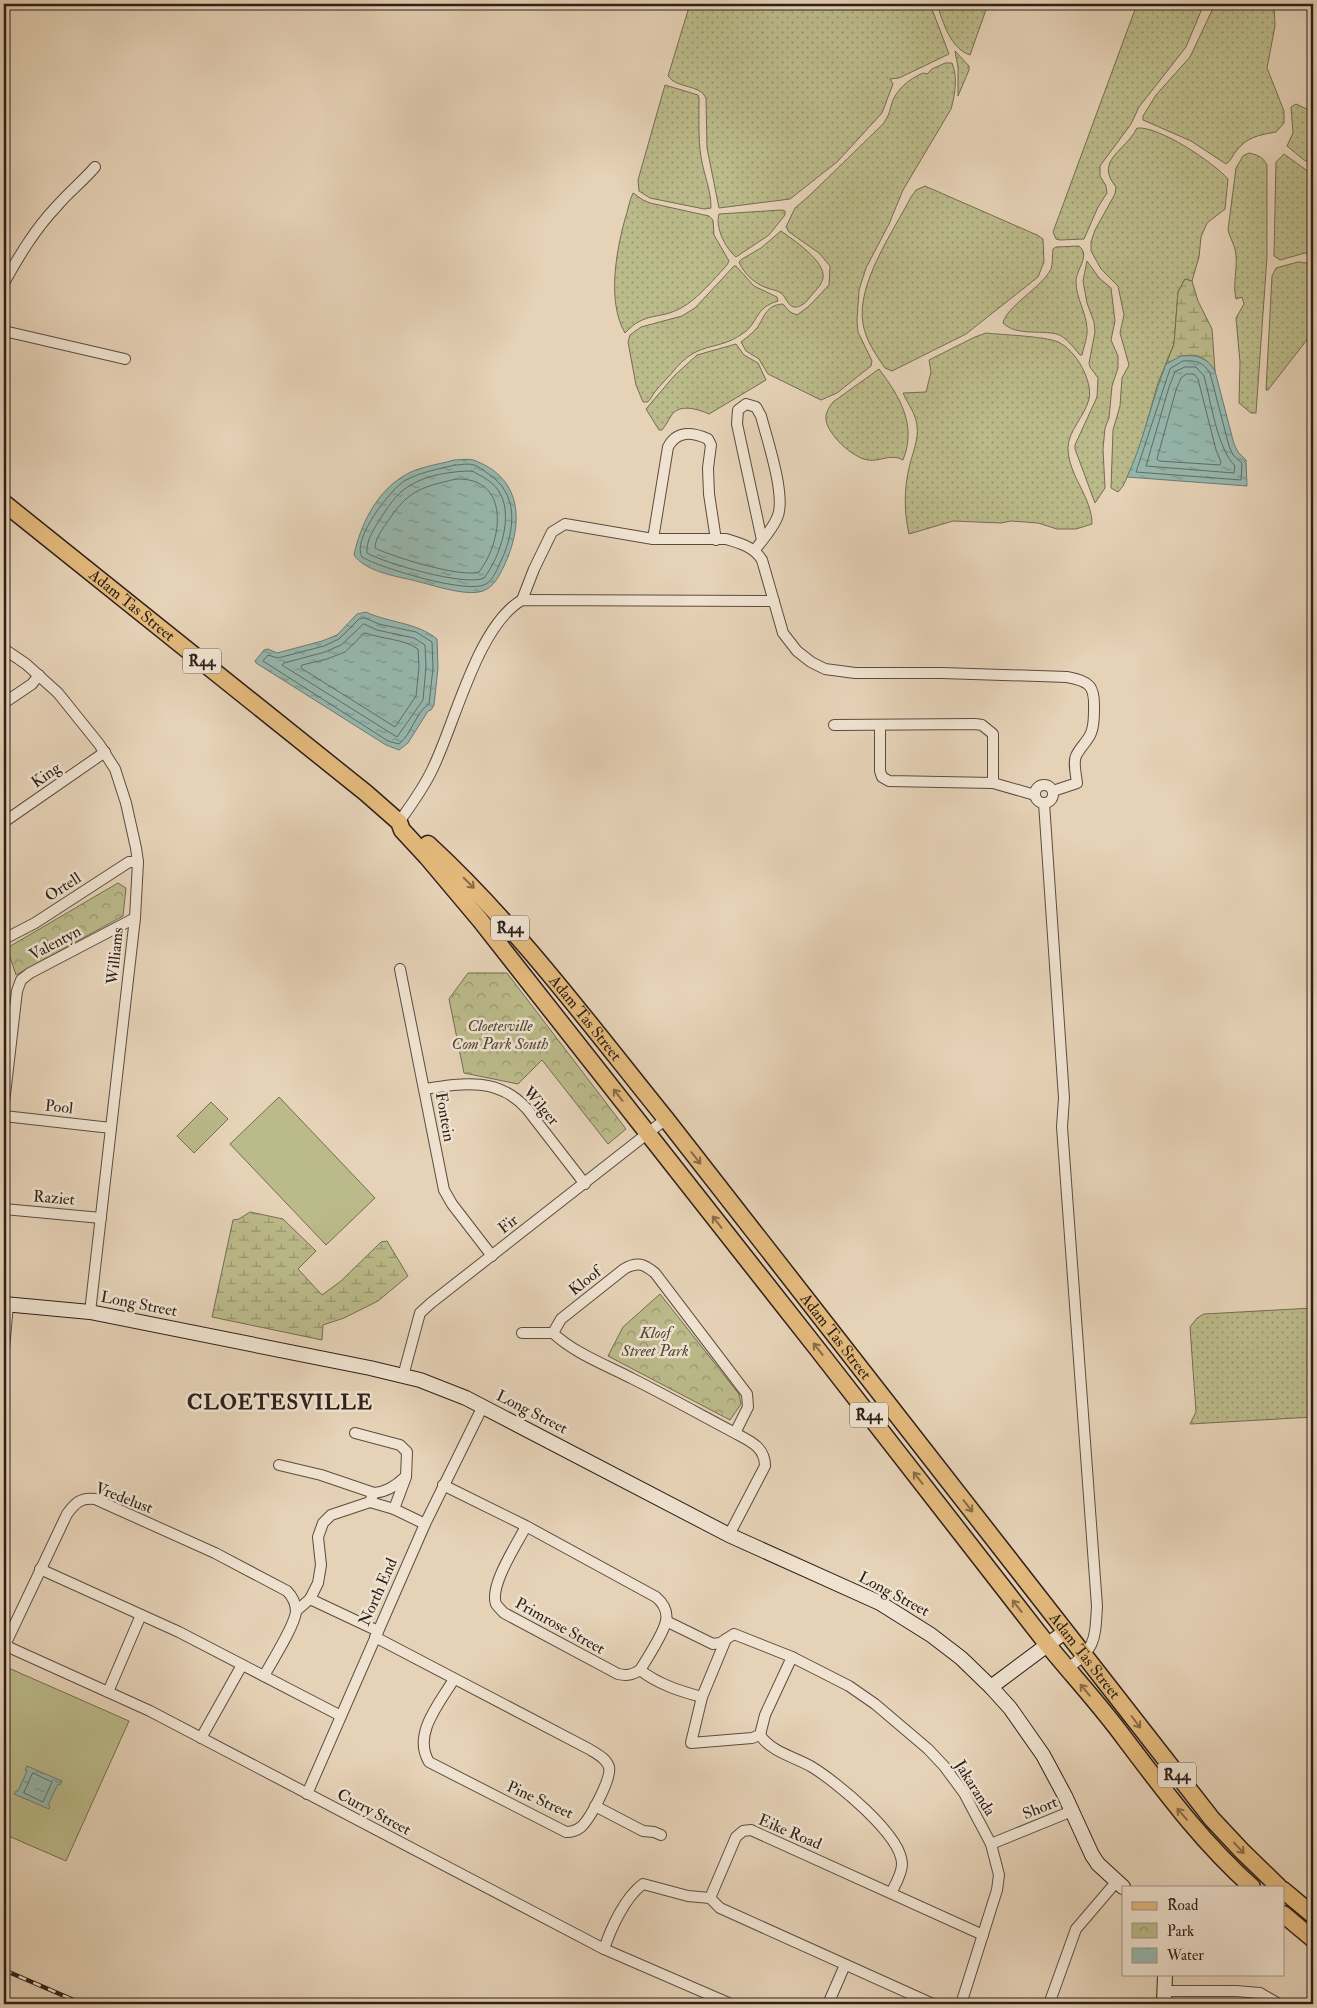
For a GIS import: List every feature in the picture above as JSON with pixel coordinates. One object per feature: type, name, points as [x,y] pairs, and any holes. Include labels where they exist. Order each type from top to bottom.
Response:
[{"type":"main road","name":"Adam Tas Street","points":[[4,503],[366,793],[399,822],[406,824],[470,883],[666,1119],[1086,1655],[1212,1819],[1278,1886]]},
{"type":"main road","name":"Adam Tas Street","points":[[399,822],[402,830],[458,893],[1047,1644],[1125,1738],[1171,1802],[1234,1871],[1251,1886]]},
{"type":"main road","points":[[1284,1891],[1313,1915]]},
{"type":"main road","points":[[1284,1915],[1313,1938]]},
{"type":"street","points":[[4,283],[34,234],[57,205],[79,186],[95,167]]},
{"type":"street","points":[[4,331],[125,359]]},
{"type":"street","points":[[755,550],[762,540],[777,518],[780,495],[762,416],[756,407],[746,404],[738,410],[737,424],[762,540]]},
{"type":"street","points":[[653,539],[668,448],[676,437],[688,433],[708,439],[711,445],[708,481],[716,540]]},
{"type":"street","points":[[399,822],[419,794],[432,770],[488,635],[506,613],[522,600],[534,569],[552,532],[565,524],[653,539],[726,539],[755,550],[762,560],[783,633],[797,651],[811,662],[825,669],[855,673],[942,673],[1081,679],[1091,687],[1094,693],[1092,733],[1076,757],[1077,783],[1053,791]]},
{"type":"street","points":[[522,600],[774,601]]},
{"type":"street","name":"Williams","points":[[4,649],[39,675],[58,693],[105,752],[114,769],[126,803],[138,862],[135,918],[90,1312]]},
{"type":"street","points":[[4,703],[32,684],[39,675]]},
{"type":"street","points":[[834,725],[954,723],[982,725],[993,734],[993,783]]},
{"type":"street","points":[[880,725],[880,771],[882,777],[889,781],[993,783],[1034,795],[1038,801],[1044,803],[1050,801],[1053,791]]},
{"type":"street","name":"King","points":[[4,822],[105,752]]},
{"type":"street","points":[[1034,795],[1037,788],[1043,784],[1049,786],[1053,791]]},
{"type":"street","points":[[1044,803],[1064,1098],[1062,1127],[1097,1606],[1095,1633],[1086,1655],[1068,1669]]},
{"type":"street","name":"Ortell","points":[[4,939],[35,923],[130,862],[138,862]]},
{"type":"street","name":"Valentyn","points":[[4,1103],[16,1000],[22,980],[30,973],[135,918]]},
{"type":"street","name":"Fontein","points":[[400,969],[444,1190],[452,1204],[492,1256]]},
{"type":"street","name":"Wilger","points":[[425,1090],[455,1084],[470,1084],[509,1092],[527,1109],[585,1184]]},
{"type":"street","name":"Pool","points":[[4,1116],[111,1128]]},
{"type":"street","name":"Fir","points":[[403,1376],[420,1313],[666,1119]]},
{"type":"street","name":"Raziet","points":[[4,1208],[101,1218]]},
{"type":"street","name":"Kloof","points":[[553,1333],[561,1319],[624,1269],[635,1264],[647,1266],[655,1273],[747,1394],[748,1407],[735,1433]]},
{"type":"street","points":[[4,1349],[6,1304]]},
{"type":"street","name":"Long Street","points":[[6,1304],[90,1312],[403,1376],[445,1389],[483,1406],[729,1535],[880,1603],[906,1618],[961,1658],[992,1687],[1010,1708],[1043,1755],[1072,1811],[1092,1856],[1120,1884]]},
{"type":"street","points":[[522,1333],[553,1333],[562,1342],[735,1433],[762,1450],[765,1457],[765,1466],[729,1535]]},
{"type":"street","name":"North End","points":[[307,1794],[425,1524],[483,1406]]},
{"type":"street","points":[[355,1433],[400,1445],[406,1449],[408,1458],[406,1477],[394,1510]]},
{"type":"street","points":[[279,1465],[321,1475],[425,1524]]},
{"type":"street","points":[[264,1676],[296,1611],[310,1598],[321,1574],[318,1537],[323,1523],[331,1515],[372,1498],[406,1477]]},
{"type":"street","points":[[443,1485],[526,1526],[656,1597],[665,1609],[666,1621],[640,1670],[678,1691],[702,1697]]},
{"type":"street","name":"Vredelust","points":[[5,1645],[66,1514],[78,1500],[87,1498],[215,1553],[281,1586],[292,1596],[296,1611]]},
{"type":"street","name":"Primrose Street","points":[[526,1526],[497,1582],[495,1597],[497,1605],[504,1613],[618,1674],[633,1674],[640,1670]]},
{"type":"street","points":[[40,1569],[141,1615],[341,1716]]},
{"type":"street","name":"Pine Street","points":[[310,1598],[454,1679],[602,1757],[608,1764],[610,1772],[596,1806],[580,1828],[573,1832],[566,1832],[429,1762],[423,1751],[424,1734],[454,1679]]},
{"type":"street","points":[[108,1692],[141,1615]]},
{"type":"street","points":[[666,1621],[714,1644],[726,1639]]},
{"type":"street","points":[[992,1687],[1066,1631]]},
{"type":"street","name":"Jakaranda","points":[[726,1639],[734,1634],[742,1636],[764,1647],[792,1657],[848,1686],[928,1749],[944,1766],[964,1794],[991,1844],[999,1881],[961,2004]]},
{"type":"street","points":[[726,1639],[702,1697],[691,1743],[752,1738],[760,1735]]},
{"type":"street","name":"Curry Street","points":[[5,1645],[150,1711],[604,1949],[730,2004]]},
{"type":"street","points":[[792,1657],[765,1715],[760,1735],[765,1744],[814,1768],[843,1790],[882,1826],[898,1851],[902,1864],[891,1893]]},
{"type":"street","points":[[201,1738],[242,1665]]},
{"type":"street","points":[[596,1806],[643,1831],[661,1835]]},
{"type":"street","name":"Short","points":[[991,1844],[1072,1811]]},
{"type":"street","name":"Eike Road","points":[[710,1898],[733,1842],[739,1834],[746,1830],[759,1833],[983,1936]]},
{"type":"street","points":[[604,1949],[617,1918],[643,1884],[688,1896],[710,1898],[720,1908],[932,2004]]},
{"type":"street","points":[[1049,2004],[1076,1930],[1120,1884]]},
{"type":"street","points":[[828,2004],[845,1965]]},
{"type":"street","points":[[1165,1976],[1164,1998],[1236,1991],[1260,1993],[1275,2003]]},
{"type":"green space","points":[[690,4],[930,4],[949,54],[899,78],[890,79],[893,84],[882,113],[837,162],[790,199],[719,208],[707,148],[706,98],[699,90],[677,83],[668,76]]},
{"type":"green space","points":[[937,4],[988,4],[970,55],[963,52],[952,41]]},
{"type":"green space","points":[[1137,4],[1204,4],[1186,47],[1139,107],[1131,124],[1100,166],[1100,176],[1106,186],[1107,193],[1098,207],[1084,239],[1056,239],[1053,232]]},
{"type":"green space","points":[[1215,4],[1274,4],[1275,26],[1267,68],[1284,111],[1284,123],[1276,132],[1259,136],[1244,143],[1226,164],[1191,141],[1143,120],[1143,116],[1156,95],[1190,57]]},
{"type":"green space","points":[[955,51],[969,66],[958,96],[958,67]]},
{"type":"green space","points":[[945,63],[952,63],[955,74],[955,92],[951,109],[903,190],[889,224],[866,268],[859,290],[858,332],[872,361],[871,366],[837,393],[821,400],[768,374],[759,359],[746,351],[741,342],[757,328],[773,306],[783,304],[790,312],[797,315],[809,306],[829,285],[830,266],[819,253],[789,232],[786,227],[795,208],[883,124],[893,100],[903,86],[918,75],[927,74],[932,69]]},
{"type":"green space","points":[[665,85],[698,95],[700,150],[711,208],[704,209],[650,198],[639,191],[638,180]]},
{"type":"green space","points":[[1296,104],[1313,112],[1313,164],[1304,160],[1287,146],[1293,133],[1291,107]]},
{"type":"green space","points":[[1137,128],[1158,133],[1185,146],[1211,164],[1228,179],[1225,209],[1207,223],[1201,237],[1199,257],[1192,281],[1185,279],[1178,292],[1174,344],[1158,383],[1138,454],[1123,486],[1118,492],[1111,488],[1113,430],[1120,406],[1122,378],[1129,365],[1120,333],[1124,315],[1118,286],[1101,269],[1091,251],[1091,242],[1095,230],[1115,194],[1116,187],[1110,178],[1108,170],[1110,163]]},
{"type":"green space","points":[[1249,153],[1260,157],[1267,165],[1267,257],[1256,413],[1251,413],[1239,403],[1240,362],[1236,318],[1244,304],[1242,297],[1236,299],[1236,255],[1228,230],[1236,168],[1243,156]]},
{"type":"green space","points":[[1284,154],[1313,175],[1313,255],[1305,253],[1280,260],[1274,256],[1276,162]]},
{"type":"green space","points":[[925,186],[1037,235],[1043,239],[1044,262],[1038,277],[966,334],[892,371],[885,368],[866,336],[862,308],[870,275],[886,242],[911,197],[916,190]]},
{"type":"green space","points":[[633,193],[650,203],[709,216],[713,220],[714,235],[729,261],[706,288],[688,304],[673,312],[639,322],[625,333],[619,321],[616,307],[615,277],[622,232]]},
{"type":"green space","points":[[785,211],[785,215],[769,235],[736,257],[728,248],[718,225],[719,214]]},
{"type":"green space","points":[[781,231],[807,251],[823,271],[820,286],[799,307],[790,305],[779,292],[754,281],[744,271],[739,262],[761,248]]},
{"type":"green space","points":[[1079,246],[1084,254],[1077,277],[1076,288],[1085,316],[1087,331],[1082,355],[1060,335],[1015,330],[1003,323],[1010,310],[1040,283],[1051,269],[1053,249],[1056,247]]},
{"type":"green space","points":[[1087,261],[1099,278],[1111,288],[1115,321],[1111,340],[1118,356],[1118,368],[1112,386],[1109,418],[1105,428],[1103,449],[1105,488],[1095,503],[1075,449],[1075,445],[1097,397],[1098,378],[1089,363],[1095,332],[1083,281]]},
{"type":"green space","points":[[1298,262],[1313,266],[1313,332],[1268,390],[1266,390],[1272,276],[1276,268]]},
{"type":"green space","points":[[734,266],[754,286],[777,297],[778,301],[765,308],[742,334],[725,343],[693,353],[677,367],[649,401],[643,402],[636,385],[628,342],[630,335],[641,327],[682,316],[695,308]]},
{"type":"green space","points":[[1185,279],[1192,281],[1198,301],[1212,329],[1215,371],[1204,359],[1193,355],[1180,357],[1166,364],[1174,344],[1178,292]]},
{"type":"green space","points":[[986,333],[1034,337],[1058,342],[1071,352],[1082,367],[1090,392],[1089,399],[1071,436],[1068,448],[1072,467],[1091,514],[1092,524],[1076,529],[1057,529],[1038,523],[953,521],[909,534],[905,509],[905,493],[917,431],[915,417],[903,393],[926,392],[931,372],[929,360]]},
{"type":"green space","points":[[736,344],[744,355],[758,363],[766,380],[709,414],[689,408],[674,412],[662,430],[659,430],[646,409],[674,376],[697,355]]},
{"type":"green space","points":[[879,369],[900,401],[907,423],[907,447],[903,460],[890,457],[868,460],[855,455],[836,439],[826,420],[826,415],[833,402]]},
{"type":"green space","points":[[118,883],[126,888],[123,916],[16,975],[7,948]]},
{"type":"green space","name":"Cloetesville Com Park South","points":[[468,973],[507,973],[626,1129],[608,1144],[542,1060],[518,1084],[464,1073],[449,999]]},
{"type":"green space","points":[[279,1097],[375,1198],[326,1245],[230,1144]]},
{"type":"green space","points":[[211,1102],[228,1119],[194,1153],[177,1136]]},
{"type":"green space","points":[[250,1212],[283,1219],[316,1251],[298,1269],[322,1295],[341,1281],[381,1242],[387,1241],[408,1276],[378,1301],[344,1318],[323,1325],[322,1340],[212,1317],[233,1220],[239,1219]]},
{"type":"green space","name":"Kloof Street Park","points":[[660,1294],[739,1394],[741,1404],[730,1420],[608,1356],[623,1327]]},
{"type":"green space","points":[[1313,1308],[1313,1417],[1190,1424],[1196,1412],[1190,1327],[1197,1318],[1204,1314]]},
{"type":"green space","points":[[4,1666],[129,1721],[66,1861],[4,1834]]},
{"type":"water","points":[[1181,356],[1201,358],[1215,371],[1234,444],[1238,452],[1246,460],[1247,486],[1127,477],[1138,450],[1166,364]]},
{"type":"water","points":[[454,460],[474,460],[492,469],[511,492],[516,520],[514,535],[504,566],[493,584],[483,591],[457,591],[380,572],[359,561],[354,555],[360,533],[371,511],[384,492],[408,474]]},
{"type":"water","points":[[366,612],[420,629],[437,639],[438,668],[434,705],[428,711],[408,743],[399,750],[386,745],[255,661],[264,650],[268,649],[277,653],[337,635],[357,614]]},
{"type":"water","points":[[27,1766],[62,1781],[60,1785],[58,1784],[48,1805],[50,1806],[49,1809],[14,1794],[18,1791],[27,1771],[25,1770]]},
{"type":"railway","points":[[4,1970],[83,2004]]},
{"type":"district","name":"CLOETESVILLE","points":[[280,1402]]}]
